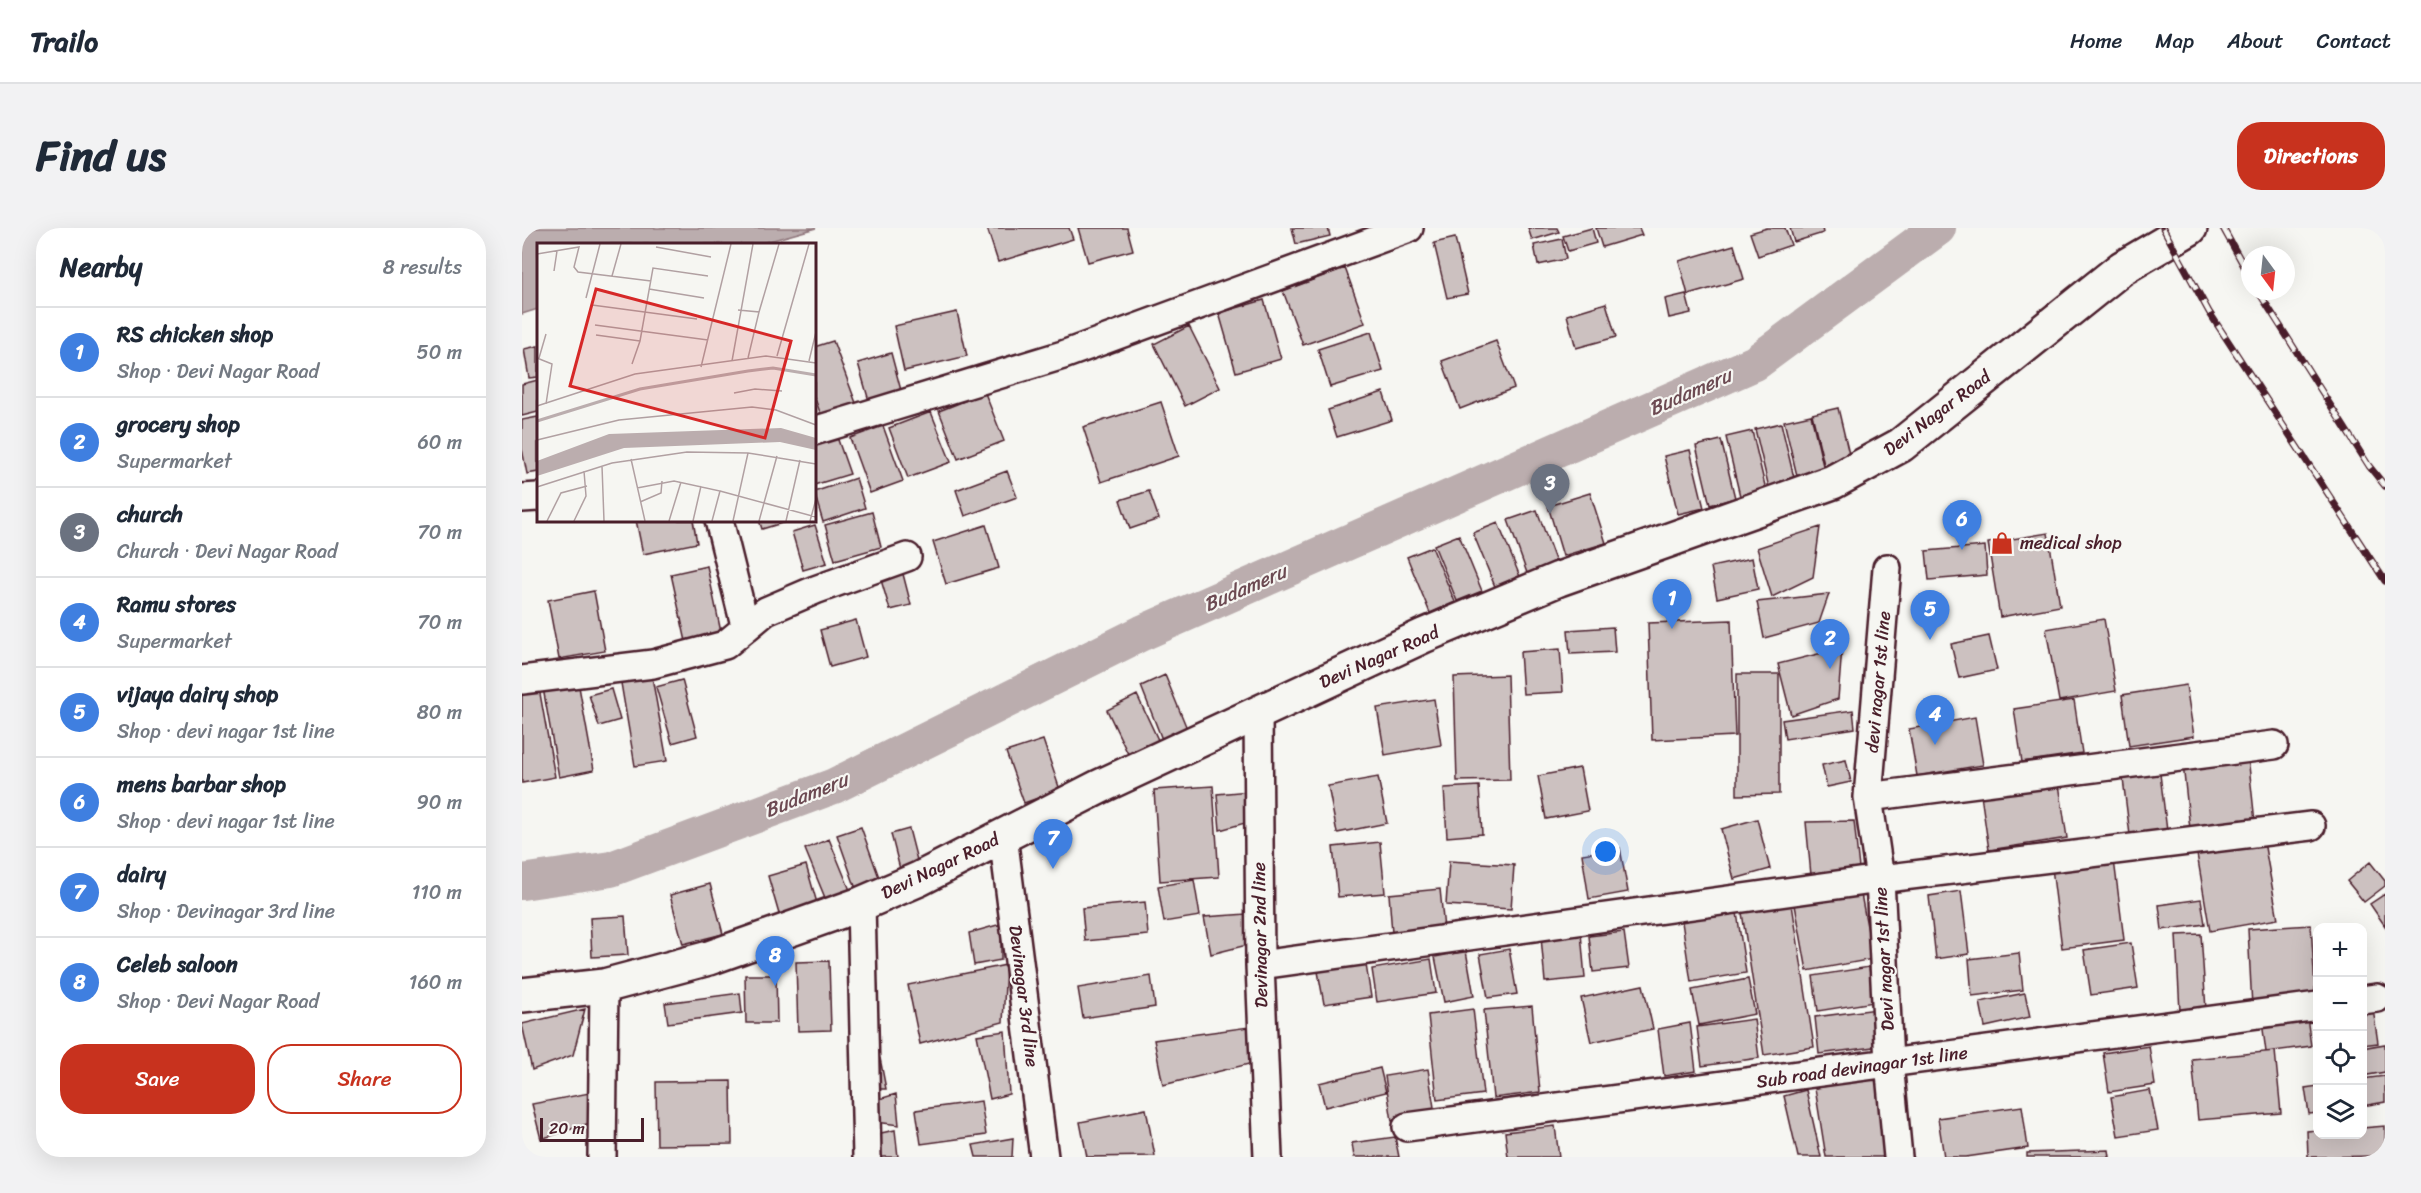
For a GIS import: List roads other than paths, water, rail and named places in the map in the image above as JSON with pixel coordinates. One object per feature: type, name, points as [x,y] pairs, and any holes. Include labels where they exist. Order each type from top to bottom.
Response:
[{"type":"street","points":[[816,430],[1063,355],[1409,228]]},
{"type":"street","name":"Devi Nagar Road","points":[[522,995],[604,986],[709,958],[861,904],[919,879],[1258,712],[1424,636],[1559,579],[1833,482],[1900,445],[2122,268],[2190,228]]},
{"type":"street","points":[[522,498],[537,497]]},
{"type":"street","points":[[720,522],[746,625]]},
{"type":"street","points":[[522,680],[653,664],[724,645],[766,611],[815,590],[907,557]]},
{"type":"street","name":"devi nagar 1st line","points":[[1868,796],[1887,568]]},
{"type":"street","name":"Devinagar 2nd line","points":[[1258,712],[1260,965],[1268,1157]]},
{"type":"street","points":[[1868,796],[2274,745]]},
{"type":"street","name":"Devi nagar 1st line","points":[[1868,796],[1880,879],[1889,1063],[1898,1157]]},
{"type":"street","points":[[1260,965],[1880,879],[2311,826]]},
{"type":"street","name":"Devinagar 3rd line","points":[[1003,836],[1044,1157]]},
{"type":"street","points":[[861,904],[867,1157]]},
{"type":"street","points":[[602,1157],[604,986]]},
{"type":"street","name":"Sub road devinagar 1st line","points":[[1407,1127],[2313,1007]]},
{"type":"waterway","name":"Budameru","points":[[522,882],[611,869],[834,786],[1142,633],[1755,363],[1938,228]]},
{"type":"railway","points":[[2163,228],[2209,312],[2385,581]]},
{"type":"railway","points":[[2223,228],[2241,261]]},
{"type":"railway","points":[[2264,300],[2369,466],[2385,486]]},
{"type":"place","name":"church","points":[[1550,514]]},
{"type":"place","name":"medical shop","points":[[2002,543]]},
{"type":"place","name":"mens barbar shop","points":[[1962,550]]},
{"type":"place","name":"RS chicken shop","points":[[1672,629]]},
{"type":"place","name":"vijaya dairy shop","points":[[1930,640]]},
{"type":"place","name":"grocery shop","points":[[1830,669]]},
{"type":"place","name":"Ramu stores","points":[[1935,745]]},
{"type":"place","name":"dairy","points":[[1053,869]]},
{"type":"place","name":"Celeb saloon","points":[[775,986]]}]
